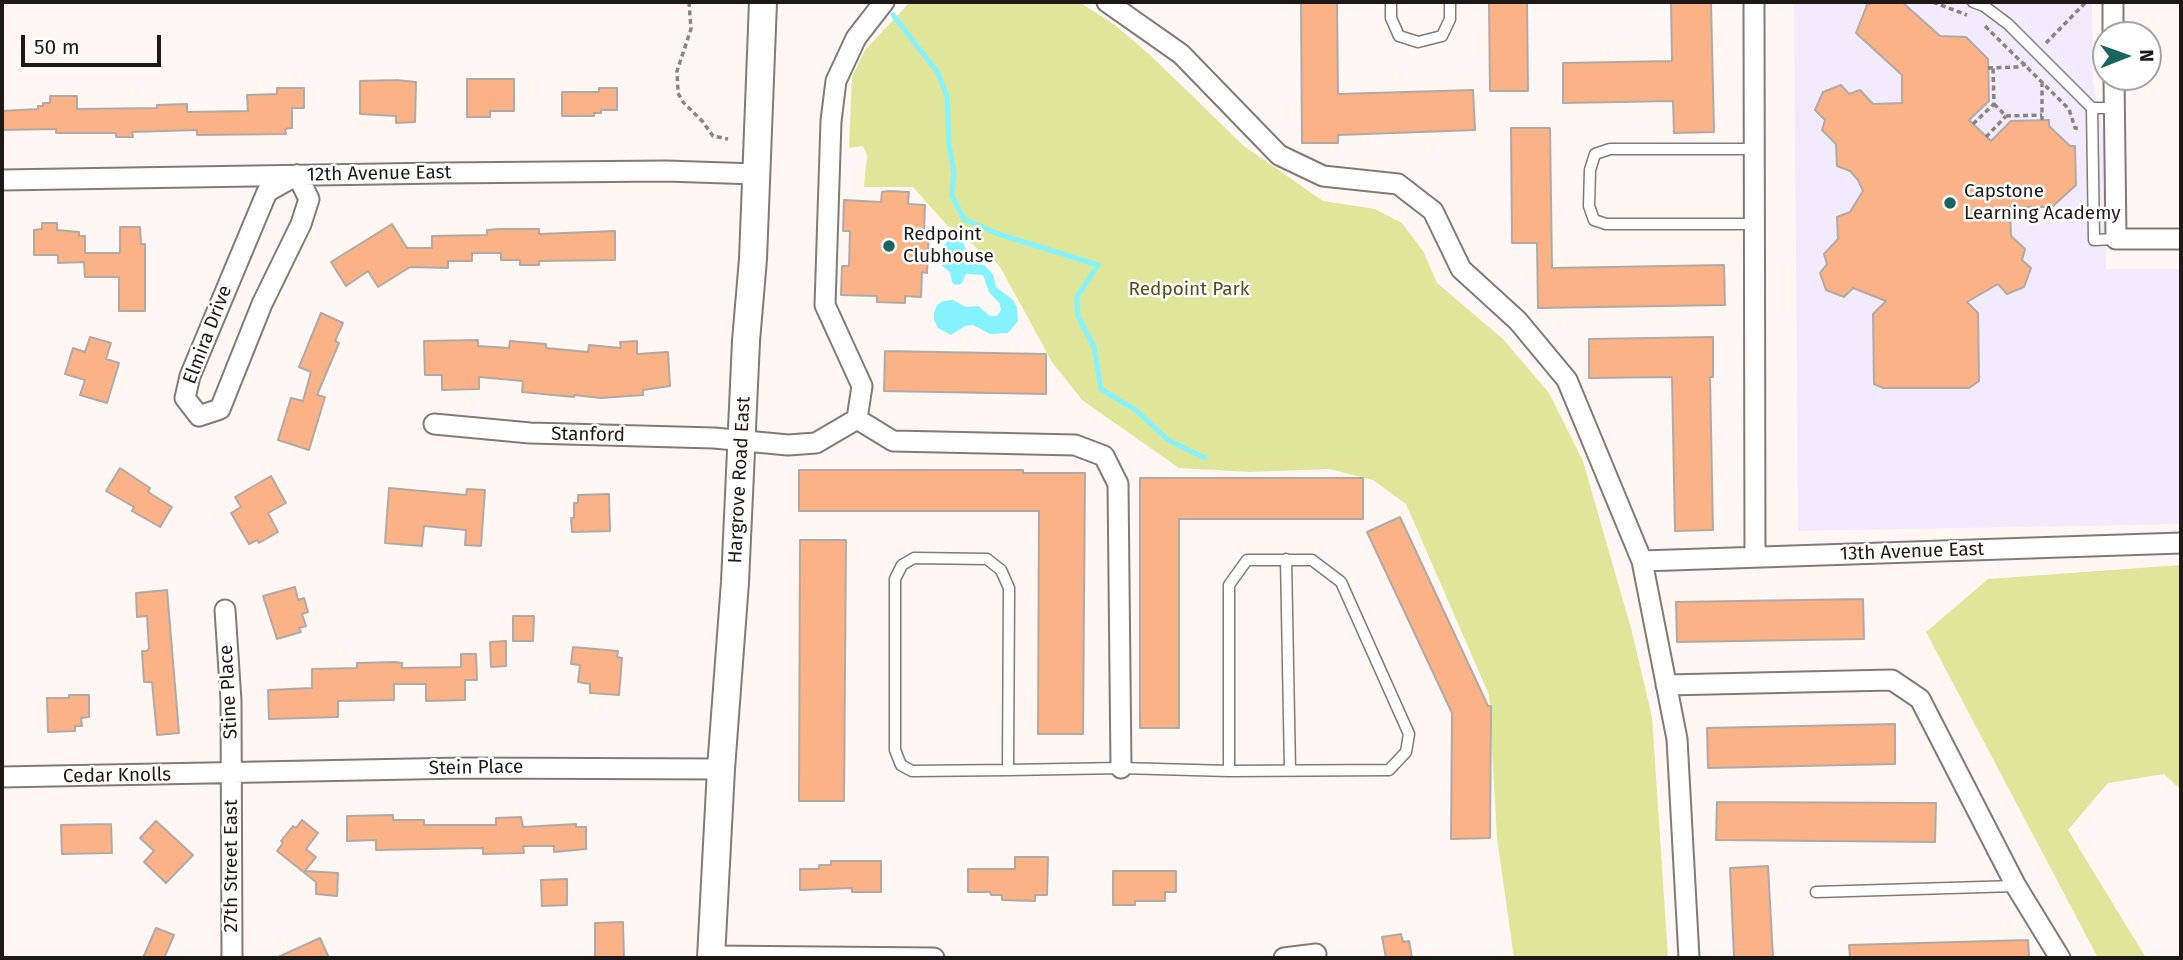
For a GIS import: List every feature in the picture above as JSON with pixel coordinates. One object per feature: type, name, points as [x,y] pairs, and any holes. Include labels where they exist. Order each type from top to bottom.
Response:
[{"type":"main road","name":"Hargrove Road East","points":[[711,957],[735,582],[763,2]]},
{"type":"street","points":[[884,2],[856,38],[835,81],[831,121],[825,304],[862,386],[857,419],[893,441],[1075,445],[1104,456],[1118,484],[1121,768]]},
{"type":"street","points":[[1107,2],[1181,54],[1279,155],[1322,176],[1398,184],[1433,211],[1461,269],[1518,321],[1567,380],[1642,561],[1677,739],[1689,958]]},
{"type":"street","points":[[1754,2],[1755,557]]},
{"type":"street","points":[[2113,2],[2113,21]]},
{"type":"street","points":[[2114,91],[2116,239],[2181,239]]},
{"type":"street","name":"12th Avenue East","points":[[2,180],[653,171],[756,174]]},
{"type":"street","name":"Elmira Drive","points":[[297,175],[309,198],[301,224],[262,304],[220,409],[200,416],[185,398],[190,376],[267,192],[297,175]]},
{"type":"street","name":"Stanford","points":[[434,424],[530,433],[741,440],[788,445],[816,443],[857,419]]},
{"type":"street","name":"13th Avenue East","points":[[1642,561],[2181,543]]},
{"type":"street","name":"Stine Place","points":[[225,610],[231,701],[232,774]]},
{"type":"street","points":[[1667,685],[1892,680],[1920,699],[2016,886],[2060,958]]},
{"type":"street","name":"Stein Place","points":[[232,774],[563,767],[721,769]]},
{"type":"street","name":"Cedar Knolls","points":[[2,777],[232,774]]},
{"type":"street","name":"27th Street East","points":[[232,774],[232,958]]},
{"type":"street","points":[[1284,958],[1316,954]]},
{"type":"street","points":[[711,957],[934,958]]},
{"type":"lane","points":[[1391,2],[1391,18],[1399,36],[1418,42],[1442,36],[1450,19],[1450,2]]},
{"type":"lane","points":[[1973,2],[1984,6],[2008,24],[2092,108],[2094,240],[2116,239]]},
{"type":"lane","points":[[2092,108],[2114,108]]},
{"type":"lane","points":[[1754,149],[1609,149],[1595,154],[1590,170],[1589,205],[1594,220],[1606,224],[1755,224]]},
{"type":"lane","points":[[1008,771],[1009,588],[1001,570],[987,559],[914,558],[902,565],[895,579],[895,750],[901,765],[912,771],[1008,771],[1121,768],[1228,771],[1388,769],[1406,752],[1409,734],[1341,582],[1312,560],[1247,560],[1229,585],[1228,771]]},
{"type":"lane","points":[[1286,559],[1290,771]]},
{"type":"lane","points":[[1816,892],[2016,886]]},
{"type":"path","points":[[689,2],[691,29],[677,71],[678,93],[683,102],[704,121],[713,136],[727,139]]},
{"type":"path","points":[[1933,2],[1977,19]]},
{"type":"path","points":[[1983,24],[2069,109],[2076,128],[2081,130]]},
{"type":"path","points":[[1993,68],[1994,104],[2006,116],[2042,118],[2042,82]]},
{"type":"path","points":[[1973,124],[1994,104]]},
{"type":"path","points":[[1986,136],[2006,116]]},
{"type":"shaded area","name":"Capstone Learning Academy","points":[[1794,2],[2090,2],[2092,91],[2094,91],[2104,136],[2106,269],[2181,269],[2181,524],[1798,531]]},
{"type":"green space","name":"Redpoint Park","points":[[910,2],[1079,2],[1115,25],[1150,55],[1244,146],[1323,201],[1375,209],[1402,223],[1423,251],[1437,283],[1503,339],[1549,393],[1583,461],[1632,632],[1652,717],[1668,958],[1514,958],[1497,838],[1489,695],[1406,504],[1373,480],[1329,469],[1249,472],[1179,468],[1082,400],[1052,362],[999,265],[947,225],[913,187],[864,187],[867,155],[863,146],[849,148],[852,77],[865,50]]},
{"type":"green space","points":[[2181,565],[2181,790],[2164,774],[2108,783],[2068,830],[2146,958],[2098,958],[1926,632],[1988,579]]},
{"type":"water","points":[[949,240],[962,241],[970,256],[965,259],[965,263],[984,265],[993,274],[996,287],[1013,300],[1017,307],[1018,321],[1008,333],[990,334],[973,325],[965,326],[951,335],[938,328],[934,313],[937,305],[943,301],[953,300],[966,307],[978,306],[990,316],[997,316],[1001,310],[1000,304],[989,292],[983,275],[966,274],[961,284],[955,285],[952,282],[950,272],[942,266],[943,246]]},
{"type":"building","points":[[1301,2],[1337,2],[1338,94],[1473,90],[1475,130],[1338,135],[1338,143],[1302,143]]},
{"type":"building","points":[[1489,2],[1527,2],[1528,91],[1490,91]]},
{"type":"building","points":[[1671,2],[1711,2],[1714,132],[1674,133],[1673,101],[1563,103],[1563,63],[1672,61]]},
{"type":"building","points":[[1875,2],[1902,2],[1940,36],[1966,37],[1988,59],[1989,101],[1969,120],[1991,141],[2011,121],[2049,120],[2049,126],[2070,146],[2075,146],[2076,185],[2052,207],[2010,207],[2011,236],[2025,249],[2022,260],[2031,268],[2024,287],[2007,294],[1998,284],[1967,302],[1978,313],[1979,381],[1969,388],[1883,388],[1874,384],[1873,314],[1886,301],[1853,288],[1844,297],[1826,290],[1820,273],[1827,264],[1824,254],[1838,239],[1837,217],[1850,212],[1863,191],[1850,171],[1837,166],[1836,144],[1822,130],[1825,120],[1815,110],[1823,92],[1841,85],[1849,94],[1860,90],[1873,104],[1902,103],[1902,75],[1856,33],[1867,5]]},
{"type":"building","points":[[467,79],[514,79],[514,111],[490,111],[490,117],[467,117]]},
{"type":"building","points":[[360,81],[416,82],[415,122],[396,123],[396,116],[360,114]]},
{"type":"building","points":[[277,88],[304,88],[304,108],[292,108],[292,128],[285,129],[286,134],[197,135],[197,130],[132,132],[133,137],[116,137],[116,133],[56,133],[56,129],[2,130],[2,111],[38,109],[43,103],[50,103],[50,96],[77,96],[77,109],[157,108],[157,105],[187,104],[187,112],[248,111],[247,95],[277,94]]},
{"type":"building","points":[[599,88],[617,88],[617,110],[601,110],[601,113],[594,113],[594,116],[562,116],[562,92],[599,92]]},
{"type":"building","points":[[1511,128],[1550,128],[1552,268],[1724,265],[1725,305],[1538,308],[1537,243],[1512,243]]},
{"type":"building","name":"Redpoint Clubhouse","points":[[882,192],[909,192],[908,204],[925,205],[924,230],[929,230],[927,273],[922,272],[921,297],[905,296],[905,303],[877,302],[877,296],[841,295],[842,266],[849,266],[850,231],[843,231],[844,200],[881,202]]},
{"type":"building","points":[[42,223],[57,223],[57,230],[79,232],[79,236],[85,236],[85,253],[120,253],[120,227],[140,227],[141,244],[145,244],[145,311],[119,311],[119,277],[85,277],[84,262],[58,263],[58,255],[34,255],[34,230],[42,229]]},
{"type":"building","points":[[392,224],[407,248],[432,248],[432,236],[487,235],[487,230],[539,229],[539,234],[615,231],[615,260],[539,261],[539,265],[520,265],[520,260],[501,260],[501,253],[472,253],[472,261],[448,261],[448,268],[410,267],[378,287],[368,271],[346,286],[331,262]]},
{"type":"building","points":[[321,313],[343,323],[335,341],[339,343],[317,395],[325,397],[309,450],[278,440],[291,398],[303,401],[311,372],[299,367]]},
{"type":"building","points":[[90,337],[111,343],[106,359],[119,363],[107,403],[80,395],[85,380],[65,374],[73,348],[85,352]]},
{"type":"building","points":[[1713,337],[1713,377],[1710,377],[1713,530],[1675,531],[1672,377],[1589,378],[1589,339]]},
{"type":"building","points":[[478,340],[478,346],[509,348],[510,341],[588,352],[589,345],[621,348],[620,342],[637,341],[637,354],[668,352],[670,386],[643,390],[643,395],[574,397],[522,392],[523,381],[479,377],[479,389],[442,390],[442,375],[425,375],[424,341]]},
{"type":"building","points":[[885,351],[1046,354],[1046,394],[884,391]]},
{"type":"building","points":[[120,468],[150,488],[148,492],[172,507],[160,527],[132,511],[134,507],[106,491]]},
{"type":"building","points":[[799,470],[1023,470],[1023,473],[1085,473],[1083,734],[1038,734],[1039,511],[799,511]]},
{"type":"building","points":[[271,476],[286,503],[268,513],[278,532],[259,543],[257,540],[249,544],[231,513],[241,507],[235,497]]},
{"type":"building","points":[[1140,478],[1363,478],[1363,519],[1179,519],[1179,728],[1140,728]]},
{"type":"building","points":[[389,488],[466,495],[467,489],[485,490],[481,546],[465,545],[466,530],[424,526],[422,546],[385,543]]},
{"type":"building","points":[[609,494],[610,531],[572,532],[571,518],[574,518],[574,503],[578,503],[578,495]]},
{"type":"building","points":[[1400,517],[1488,706],[1491,706],[1490,838],[1451,839],[1452,713],[1367,532]]},
{"type":"building","points":[[800,540],[846,540],[844,801],[799,801]]},
{"type":"building","points":[[295,587],[298,600],[304,598],[308,612],[302,614],[306,626],[299,628],[301,632],[277,639],[263,596]]},
{"type":"building","points":[[167,590],[179,733],[157,735],[152,682],[144,682],[142,651],[149,648],[147,616],[137,617],[136,593]]},
{"type":"building","points":[[1863,599],[1864,639],[1677,642],[1676,602]]},
{"type":"building","points":[[513,616],[534,616],[533,641],[513,641]]},
{"type":"building","points":[[506,641],[506,666],[491,667],[490,642]]},
{"type":"building","points":[[573,647],[618,651],[617,657],[622,658],[619,695],[590,693],[590,684],[578,682],[580,665],[571,664]]},
{"type":"building","points":[[461,654],[476,654],[477,680],[465,680],[465,700],[426,701],[426,684],[394,684],[394,700],[338,701],[338,717],[269,719],[268,690],[312,688],[312,669],[357,668],[357,663],[395,662],[402,663],[402,668],[461,667]]},
{"type":"building","points":[[69,695],[89,695],[89,717],[81,718],[82,726],[75,726],[75,731],[48,732],[47,698],[69,698]]},
{"type":"building","points":[[1895,724],[1895,764],[1708,768],[1707,728]]},
{"type":"building","points":[[1717,802],[1936,803],[1935,842],[1716,840]]},
{"type":"building","points":[[393,815],[393,820],[424,820],[424,825],[496,825],[496,818],[521,817],[523,827],[576,824],[576,827],[586,827],[586,849],[554,852],[554,846],[523,846],[524,853],[483,854],[483,848],[376,850],[376,840],[347,841],[347,816]]},
{"type":"building","points":[[302,820],[318,833],[306,849],[316,857],[305,871],[338,873],[337,896],[316,894],[316,882],[277,851],[293,826],[296,828]]},
{"type":"building","points":[[156,821],[193,855],[166,883],[144,862],[154,851],[140,838]]},
{"type":"building","points":[[111,824],[112,853],[62,854],[61,825]]},
{"type":"building","points":[[1015,857],[1048,857],[1047,895],[1035,895],[1035,901],[1002,900],[1002,895],[991,895],[990,892],[968,892],[968,869],[1015,869]]},
{"type":"building","points":[[831,861],[881,861],[881,892],[852,892],[852,888],[800,890],[800,869],[819,869],[819,865],[831,865]]},
{"type":"building","points":[[1768,866],[1773,958],[1734,958],[1730,868]]},
{"type":"building","points":[[1113,871],[1176,871],[1176,892],[1165,892],[1165,901],[1135,901],[1135,905],[1113,905]]},
{"type":"building","points":[[567,879],[567,905],[542,906],[541,880]]},
{"type":"building","points":[[623,922],[624,958],[595,958],[595,923]]},
{"type":"building","points":[[156,928],[174,935],[164,958],[143,958]]},
{"type":"building","points":[[1401,934],[1403,942],[1409,941],[1412,958],[1386,958],[1382,937]]},
{"type":"building","points":[[320,938],[329,958],[276,958]]},
{"type":"building","points":[[2028,940],[2029,958],[1850,958],[1849,945]]},
{"type":"waterway","points":[[893,15],[938,73],[947,96],[949,145],[954,173],[952,196],[964,219],[998,234],[1098,265],[1077,297],[1078,316],[1094,347],[1101,389],[1137,411],[1168,440],[1205,458]]},
{"type":"place","name":"Capstone Learning Academy","points":[[1950,203]]},
{"type":"place","name":"Redpoint Clubhouse","points":[[889,246]]}]
